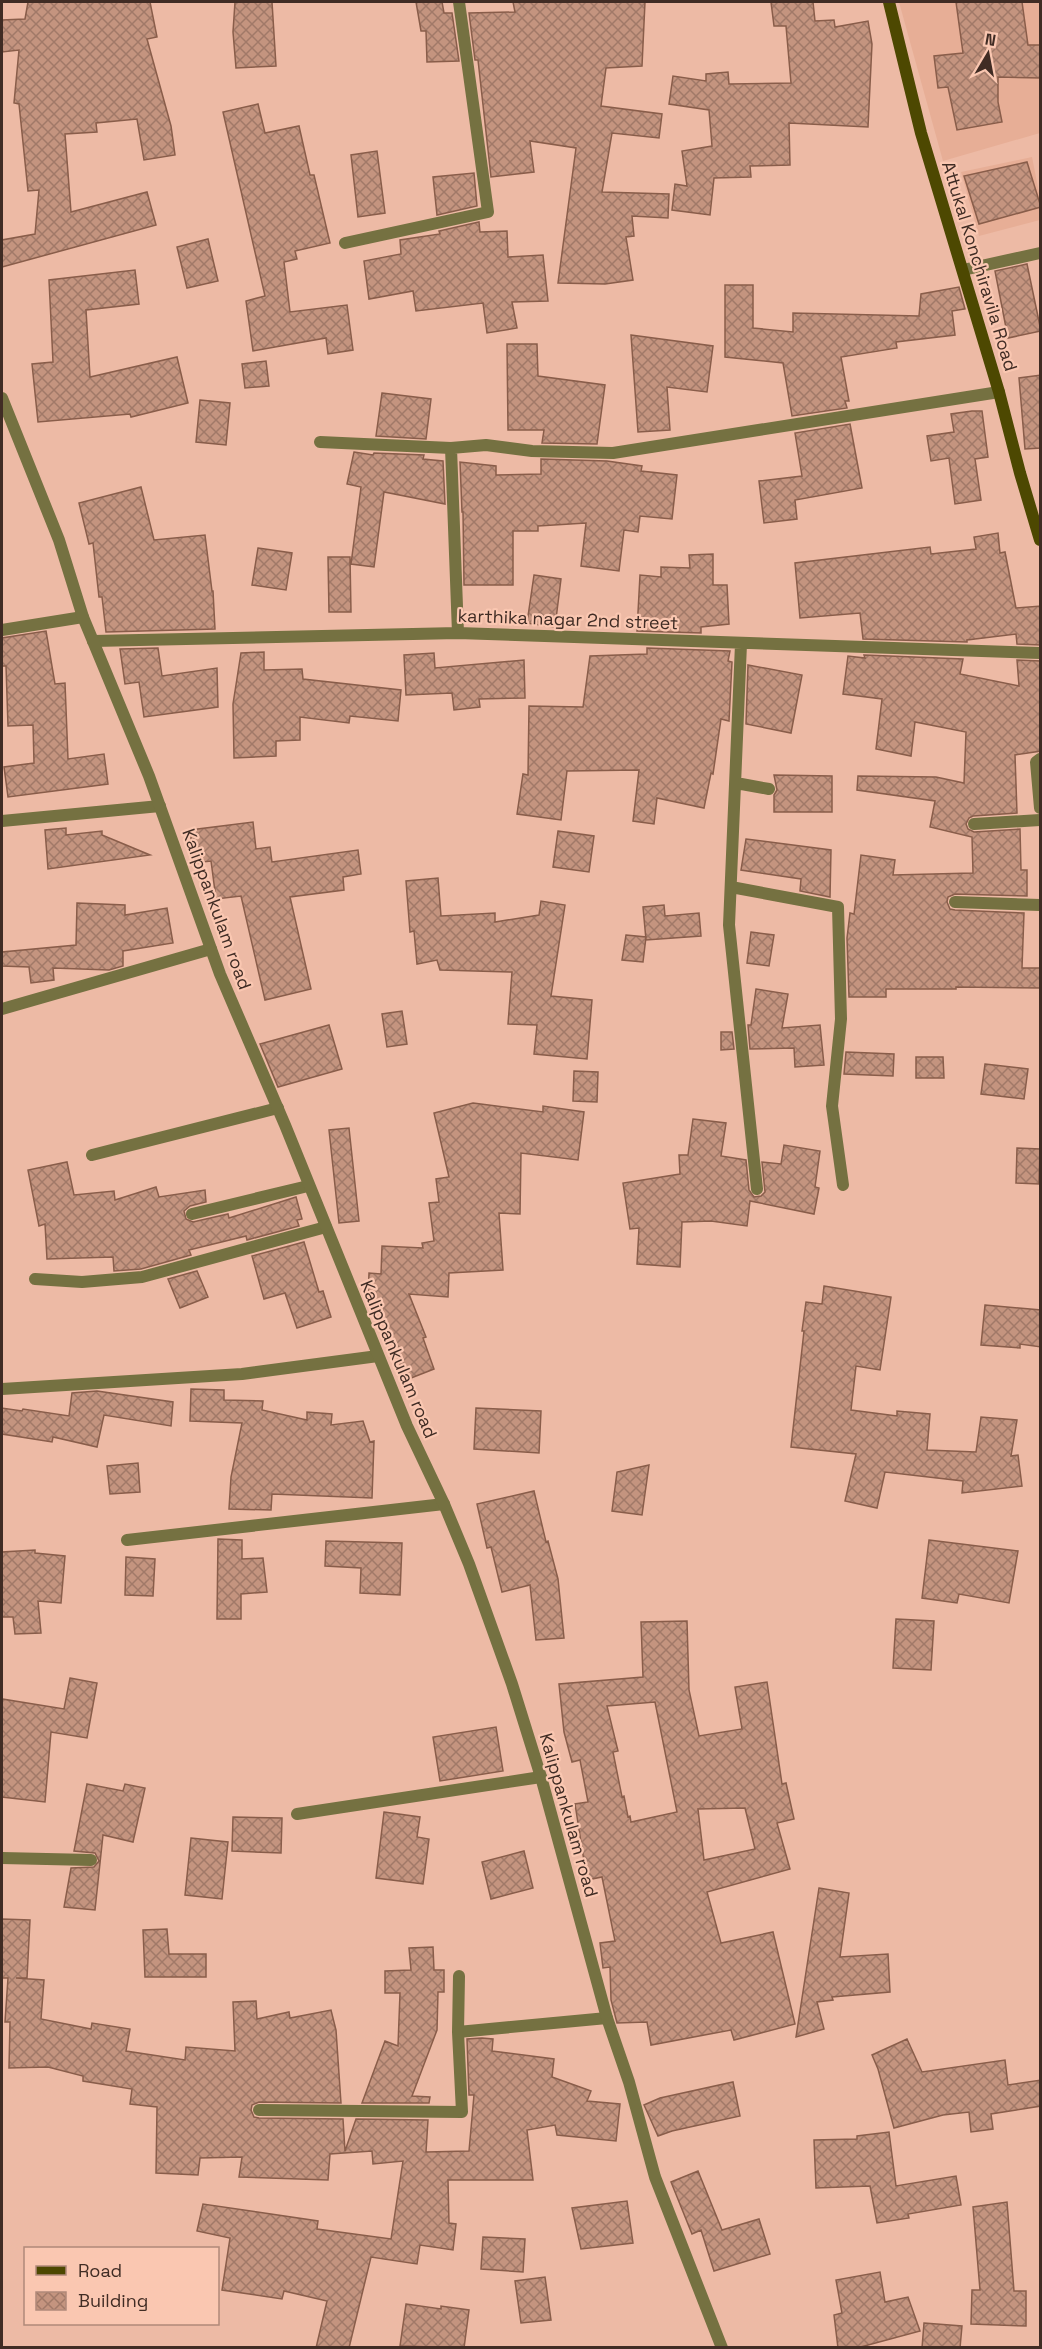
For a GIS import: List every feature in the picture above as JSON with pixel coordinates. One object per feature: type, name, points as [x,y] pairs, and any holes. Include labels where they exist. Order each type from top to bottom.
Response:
[{"type":"main road","name":"Attukal Konchiravila Road","points":[[889,2],[921,133],[1041,540]]},
{"type":"street","points":[[345,243],[488,212],[459,2]]},
{"type":"street","points":[[963,270],[1041,253]]},
{"type":"street","points":[[320,441],[451,448],[486,445],[532,451],[613,453],[999,392]]},
{"type":"street","name":"Kalippankulam road","points":[[2,398],[58,540],[83,616],[160,806],[211,949],[407,1426],[469,1564],[542,1777],[607,2018],[629,2082],[655,2177],[722,2348]]},
{"type":"street","points":[[451,448],[458,633]]},
{"type":"street","points":[[2,630],[83,616]]},
{"type":"street","name":"karthika nagar 2nd street","points":[[93,641],[458,633],[1041,654]]},
{"type":"street","points":[[741,644],[729,925],[757,1189]]},
{"type":"street","points":[[1041,759],[1036,762],[1041,808]]},
{"type":"street","points":[[736,783],[769,789]]},
{"type":"street","points":[[2,821],[160,806]]},
{"type":"street","points":[[974,824],[1041,820]]},
{"type":"street","points":[[731,887],[838,907],[841,1019],[832,1106],[843,1185]]},
{"type":"street","points":[[955,902],[1041,905]]},
{"type":"street","points":[[2,1009],[211,949]]},
{"type":"street","points":[[92,1155],[278,1108]]},
{"type":"street","points":[[192,1214],[309,1186]]},
{"type":"street","points":[[35,1279],[82,1282],[142,1277],[326,1227]]},
{"type":"street","points":[[2,1389],[242,1374],[378,1356]]},
{"type":"street","points":[[127,1540],[444,1504]]},
{"type":"street","points":[[297,1814],[542,1777]]},
{"type":"street","points":[[2,1858],[91,1860]]},
{"type":"street","points":[[259,2110],[462,2112],[458,2032],[459,1976]]},
{"type":"street","points":[[458,2032],[607,2018]]},
{"type":"shaded area","points":[[899,2],[1040,2],[1040,133],[943,161]]},
{"type":"shaded area","points":[[1032,157],[1040,198],[1040,220],[979,236],[961,172]]},
{"type":"building","points":[[28,2],[150,2],[157,37],[147,39],[171,126],[175,155],[144,160],[137,119],[96,123],[97,132],[65,134],[71,212],[147,192],[156,225],[2,267],[2,240],[35,234],[39,190],[28,191],[19,104],[14,103],[19,50],[2,52],[2,20],[25,19]]},
{"type":"building","points":[[235,2],[272,2],[276,66],[236,68],[233,32]]},
{"type":"building","points":[[416,2],[442,2],[444,13],[452,13],[459,61],[427,62],[426,31],[421,31]]},
{"type":"building","points":[[513,2],[645,2],[642,66],[606,68],[601,106],[662,114],[659,138],[612,133],[602,192],[669,194],[668,218],[632,216],[634,236],[626,237],[633,280],[605,284],[558,283],[576,148],[530,141],[534,172],[491,177],[478,60],[475,60],[469,13],[515,12]]},
{"type":"building","points":[[771,2],[813,2],[815,21],[834,20],[835,27],[868,21],[872,44],[868,127],[789,123],[790,165],[750,166],[751,177],[714,178],[710,215],[672,210],[675,184],[687,186],[682,151],[712,146],[709,110],[669,104],[673,76],[706,81],[706,74],[728,72],[729,84],[791,83],[786,26],[774,26]]},
{"type":"building","points":[[956,2],[1022,2],[1028,45],[1041,45],[1041,78],[998,77],[998,102],[1002,122],[957,130],[948,87],[938,88],[934,56],[963,53]]},
{"type":"building","points":[[258,104],[265,133],[299,126],[310,175],[314,175],[330,243],[295,251],[297,259],[284,262],[290,312],[347,305],[353,350],[328,354],[326,338],[253,351],[246,301],[265,296],[223,112]]},
{"type":"building","points":[[377,151],[385,213],[358,217],[351,155]]},
{"type":"building","points":[[1027,162],[1041,207],[979,224],[964,176]]},
{"type":"building","points":[[474,173],[477,206],[437,215],[433,177]]},
{"type":"building","points":[[479,222],[480,232],[507,231],[508,257],[543,255],[548,301],[512,302],[517,328],[487,333],[483,303],[416,311],[413,291],[369,299],[364,261],[401,254],[400,240],[440,234],[439,231]]},
{"type":"building","points":[[208,239],[218,281],[187,288],[177,247]]},
{"type":"building","points":[[1027,264],[1041,331],[1008,338],[995,271]]},
{"type":"building","points":[[135,270],[139,304],[86,310],[90,377],[177,357],[188,403],[131,417],[130,414],[38,422],[32,364],[53,362],[49,280]]},
{"type":"building","points":[[725,285],[753,285],[753,328],[793,332],[793,313],[919,316],[921,294],[959,287],[965,309],[952,311],[955,335],[896,342],[897,348],[841,357],[849,401],[845,401],[847,408],[792,416],[783,363],[725,357]]},
{"type":"building","points":[[631,335],[713,346],[707,392],[667,387],[670,430],[638,432]]},
{"type":"building","points":[[507,344],[537,344],[538,376],[605,385],[597,444],[542,443],[544,430],[508,430]]},
{"type":"building","points":[[266,361],[269,386],[245,388],[242,364]]},
{"type":"building","points":[[1041,375],[1041,448],[1025,449],[1019,378]]},
{"type":"building","points":[[382,393],[431,399],[426,439],[376,436]]},
{"type":"building","points":[[200,400],[230,403],[226,445],[196,442]]},
{"type":"building","points":[[982,411],[988,457],[975,459],[981,500],[955,504],[949,458],[931,461],[927,436],[954,432],[951,414]]},
{"type":"building","points":[[850,424],[862,488],[795,500],[797,519],[764,523],[759,481],[802,476],[795,433]]},
{"type":"building","points":[[354,452],[373,455],[374,453],[424,455],[423,459],[443,461],[445,504],[384,492],[374,567],[351,564],[361,487],[347,484]]},
{"type":"building","points":[[541,459],[607,461],[642,466],[641,471],[677,475],[672,519],[640,516],[638,532],[624,530],[619,571],[581,566],[586,523],[538,526],[538,531],[513,531],[513,585],[464,585],[460,462],[496,466],[496,475],[541,474]]},
{"type":"building","points":[[141,487],[154,540],[205,535],[213,591],[215,629],[106,632],[102,597],[99,597],[93,543],[89,544],[79,503]]},
{"type":"building","points":[[998,533],[1000,553],[1005,552],[1016,608],[1041,606],[1041,645],[1017,644],[1016,634],[967,640],[967,642],[863,639],[860,613],[800,618],[795,563],[930,547],[931,554],[976,549],[974,537]]},
{"type":"building","points":[[258,548],[292,553],[286,590],[252,585]]},
{"type":"building","points":[[713,554],[713,585],[727,585],[729,624],[701,627],[701,633],[637,631],[640,575],[661,577],[661,567],[690,568],[689,555]]},
{"type":"building","points":[[328,557],[350,557],[351,612],[329,612]]},
{"type":"building","points":[[534,575],[561,579],[555,627],[527,623]]},
{"type":"building","points":[[46,631],[55,684],[65,683],[68,759],[104,754],[108,784],[8,797],[4,767],[34,763],[33,725],[8,726],[6,666],[2,666],[2,638]]},
{"type":"building","points":[[158,648],[162,676],[217,668],[218,707],[144,717],[139,682],[125,684],[120,649]]},
{"type":"building","points":[[647,648],[730,651],[728,661],[732,662],[729,721],[721,719],[713,774],[711,773],[704,808],[657,798],[654,824],[633,821],[639,770],[567,771],[561,820],[517,814],[523,774],[528,775],[529,706],[583,707],[590,656],[647,654]]},
{"type":"building","points":[[264,652],[264,670],[302,669],[303,679],[401,690],[398,721],[350,716],[349,723],[300,717],[300,740],[276,741],[276,756],[234,758],[233,704],[241,653]]},
{"type":"building","points":[[434,653],[435,668],[524,660],[525,698],[479,699],[480,707],[454,710],[452,693],[406,695],[404,655]]},
{"type":"building","points":[[864,655],[963,659],[960,674],[1019,686],[1017,660],[1041,661],[1041,751],[1015,755],[1017,813],[973,816],[966,824],[968,829],[974,832],[1020,829],[1021,870],[1027,870],[1027,896],[955,894],[948,897],[947,902],[950,909],[955,910],[1024,913],[1022,968],[1040,968],[1040,988],[886,989],[886,997],[849,997],[847,938],[850,913],[854,914],[861,855],[895,860],[893,875],[973,873],[972,837],[930,827],[935,801],[857,790],[858,776],[936,777],[964,783],[966,732],[915,722],[911,756],[876,749],[882,699],[843,694],[848,656],[865,658]]},
{"type":"building","points":[[748,665],[802,675],[791,733],[746,724]]},
{"type":"building","points":[[774,775],[832,776],[832,812],[774,812],[774,795],[777,790]]},
{"type":"building","points":[[253,822],[256,849],[270,847],[272,862],[358,850],[361,874],[343,877],[344,890],[290,897],[311,989],[265,1000],[241,896],[216,899],[211,861],[194,863],[190,830]]},
{"type":"building","points":[[66,828],[66,835],[102,831],[102,835],[150,855],[48,869],[45,830]]},
{"type":"building","points":[[558,831],[594,836],[589,872],[553,867]]},
{"type":"building","points":[[746,839],[831,850],[830,897],[800,891],[801,879],[741,870]]},
{"type":"building","points":[[438,878],[441,916],[495,913],[495,922],[539,915],[541,901],[565,905],[551,996],[592,1000],[587,1059],[534,1054],[537,1025],[508,1024],[512,972],[440,970],[437,960],[417,964],[414,931],[410,932],[406,881]]},
{"type":"building","points":[[77,903],[125,905],[125,915],[167,908],[173,943],[123,951],[123,966],[109,970],[53,968],[54,980],[31,983],[29,967],[2,966],[2,952],[76,945]]},
{"type":"building","points":[[664,905],[665,916],[699,913],[701,936],[646,940],[643,907]]},
{"type":"building","points":[[751,932],[774,935],[769,966],[747,963]]},
{"type":"building","points":[[626,935],[646,937],[643,962],[622,960]]},
{"type":"building","points":[[756,989],[788,994],[782,1028],[820,1025],[824,1065],[795,1067],[794,1048],[750,1049],[748,1025],[751,1025]]},
{"type":"building","points":[[402,1011],[407,1044],[387,1047],[382,1014]]},
{"type":"building","points":[[329,1025],[342,1069],[278,1087],[260,1044]]},
{"type":"building","points":[[721,1032],[732,1032],[734,1049],[721,1050]]},
{"type":"building","points":[[846,1052],[894,1054],[893,1076],[844,1074]]},
{"type":"building","points":[[916,1057],[943,1057],[944,1078],[916,1078]]},
{"type":"building","points":[[985,1064],[1028,1069],[1024,1099],[981,1094]]},
{"type":"building","points":[[574,1071],[598,1072],[597,1102],[573,1101]]},
{"type":"building","points":[[473,1103],[543,1112],[543,1106],[584,1112],[578,1160],[521,1153],[520,1214],[499,1213],[503,1270],[449,1273],[448,1297],[409,1294],[426,1337],[423,1338],[434,1369],[406,1380],[375,1298],[368,1298],[369,1273],[381,1274],[382,1246],[423,1248],[422,1243],[434,1241],[429,1203],[439,1202],[436,1179],[449,1177],[434,1113]]},
{"type":"building","points":[[693,1119],[726,1123],[721,1156],[746,1160],[749,1190],[754,1197],[761,1196],[765,1192],[762,1162],[781,1164],[784,1145],[820,1151],[815,1187],[819,1188],[814,1214],[750,1201],[747,1226],[711,1221],[682,1222],[680,1267],[637,1264],[639,1228],[630,1229],[623,1183],[680,1174],[679,1155],[688,1155]]},
{"type":"building","points":[[349,1128],[359,1221],[339,1223],[329,1130]]},
{"type":"building","points":[[1017,1148],[1040,1149],[1039,1184],[1016,1183]]},
{"type":"building","points":[[67,1162],[74,1195],[114,1191],[115,1200],[156,1187],[159,1197],[205,1190],[206,1202],[190,1206],[184,1211],[186,1219],[193,1222],[228,1214],[229,1218],[296,1197],[302,1219],[297,1220],[299,1226],[247,1240],[246,1236],[189,1250],[191,1255],[141,1269],[114,1271],[113,1257],[47,1259],[45,1224],[39,1226],[28,1170]]},
{"type":"building","points":[[304,1242],[319,1292],[323,1291],[331,1317],[297,1328],[285,1293],[264,1299],[252,1256]]},
{"type":"building","points":[[197,1271],[208,1297],[180,1308],[168,1279]]},
{"type":"building","points":[[824,1286],[891,1297],[880,1370],[856,1366],[851,1410],[897,1416],[897,1411],[930,1414],[927,1450],[976,1452],[981,1417],[1017,1420],[1011,1456],[1018,1455],[1022,1486],[962,1493],[963,1481],[885,1472],[877,1508],[845,1501],[856,1454],[791,1447],[806,1302],[822,1304]]},
{"type":"building","points":[[985,1305],[1041,1310],[1041,1347],[1020,1344],[1020,1348],[981,1345]]},
{"type":"building","points":[[191,1389],[224,1390],[224,1400],[263,1401],[262,1410],[307,1420],[307,1412],[332,1414],[331,1425],[363,1421],[370,1442],[374,1441],[372,1498],[272,1494],[271,1510],[229,1509],[231,1477],[242,1423],[190,1421]]},
{"type":"building","points":[[97,1391],[173,1402],[171,1426],[104,1415],[97,1447],[53,1437],[52,1442],[2,1434],[2,1408],[69,1416],[72,1393]]},
{"type":"building","points":[[476,1408],[541,1411],[539,1453],[474,1449]]},
{"type":"building","points":[[138,1463],[140,1492],[110,1494],[107,1466]]},
{"type":"building","points":[[649,1465],[642,1515],[612,1511],[617,1472]]},
{"type":"building","points":[[534,1491],[546,1542],[548,1541],[558,1579],[564,1638],[536,1640],[530,1585],[502,1592],[491,1547],[487,1548],[477,1504]]},
{"type":"building","points":[[218,1539],[242,1540],[242,1559],[263,1558],[267,1592],[241,1594],[241,1619],[217,1619]]},
{"type":"building","points":[[929,1540],[1018,1551],[1009,1603],[959,1594],[957,1603],[922,1598]]},
{"type":"building","points":[[326,1541],[402,1543],[400,1595],[360,1593],[361,1568],[325,1566]]},
{"type":"building","points":[[35,1550],[35,1553],[65,1556],[61,1603],[38,1601],[41,1633],[15,1634],[13,1617],[2,1617],[2,1552]]},
{"type":"building","points":[[126,1557],[155,1559],[153,1596],[125,1595]]},
{"type":"building","points":[[896,1619],[934,1621],[931,1670],[893,1668]]},
{"type":"building","points":[[687,1621],[689,1690],[699,1736],[742,1729],[735,1687],[767,1682],[782,1784],[786,1783],[794,1819],[777,1823],[790,1869],[707,1892],[721,1943],[773,1932],[795,2024],[734,2040],[731,2030],[651,2045],[647,2022],[617,2023],[611,2000],[610,1967],[603,1968],[600,1943],[615,1941],[602,1877],[587,1880],[575,1804],[588,1802],[580,1760],[572,1762],[564,1732],[559,1684],[643,1677],[641,1622]],"holes":[[[655,1702],[677,1812],[631,1822],[624,1796],[622,1797],[613,1752],[618,1751],[607,1706]],[[745,1808],[755,1849],[704,1860],[698,1809]]]},
{"type":"building","points":[[70,1678],[97,1683],[87,1738],[51,1732],[45,1802],[2,1797],[2,1699],[64,1709]]},
{"type":"building","points":[[496,1727],[503,1771],[440,1781],[433,1737]]},
{"type":"building","points":[[87,1784],[123,1791],[125,1784],[145,1788],[133,1842],[103,1835],[95,1910],[64,1907],[71,1868],[94,1867],[99,1861],[95,1853],[74,1851]]},
{"type":"building","points":[[384,1812],[420,1817],[417,1837],[429,1839],[423,1884],[376,1878]]},
{"type":"building","points":[[233,1817],[282,1818],[281,1853],[232,1851]]},
{"type":"building","points":[[191,1838],[228,1842],[222,1899],[185,1895]]},
{"type":"building","points":[[524,1851],[533,1888],[491,1899],[482,1862]]},
{"type":"building","points":[[819,1888],[849,1893],[840,1957],[888,1954],[890,1992],[832,1997],[833,2000],[817,2002],[824,2029],[796,2037]]},
{"type":"building","points":[[2,1919],[30,1920],[27,1978],[16,1978],[44,1980],[41,2019],[91,2029],[92,2023],[130,2029],[126,2051],[185,2060],[186,2047],[235,2051],[233,2002],[256,2001],[257,2019],[289,2012],[290,2018],[331,2010],[336,2030],[341,2103],[259,2102],[252,2105],[251,2110],[254,2117],[259,2118],[343,2119],[345,2151],[356,2119],[428,2120],[426,2152],[469,2151],[474,2095],[469,2095],[467,2039],[482,2038],[493,2039],[492,2051],[554,2059],[552,2077],[591,2091],[587,2101],[620,2104],[616,2141],[557,2135],[555,2125],[527,2130],[533,2180],[448,2180],[449,2223],[456,2224],[453,2250],[420,2245],[417,2264],[371,2257],[349,2348],[316,2348],[327,2301],[284,2291],[282,2299],[222,2290],[230,2238],[197,2231],[203,2204],[318,2221],[317,2229],[391,2239],[403,2161],[373,2164],[372,2151],[330,2154],[328,2180],[239,2177],[242,2157],[200,2158],[198,2175],[156,2173],[157,2107],[130,2104],[132,2089],[83,2081],[83,2076],[48,2067],[9,2068],[10,2022],[5,2022],[8,1978],[2,1978]]},
{"type":"building","points":[[167,1929],[169,1954],[206,1954],[206,1977],[145,1977],[143,1930]]},
{"type":"building","points":[[433,1947],[434,1970],[444,1970],[444,1992],[438,1992],[437,2030],[412,2096],[430,2097],[429,2103],[362,2103],[385,2041],[398,2046],[400,1993],[385,1993],[385,1971],[411,1970],[409,1948]]},
{"type":"building","points":[[907,2039],[922,2072],[1005,2060],[1008,2085],[1041,2080],[1041,2106],[991,2114],[993,2129],[971,2132],[969,2112],[943,2115],[894,2128],[872,2055]]},
{"type":"building","points":[[733,2082],[740,2116],[658,2136],[644,2105],[660,2098]]},
{"type":"building","points":[[889,2132],[896,2186],[956,2176],[961,2205],[908,2214],[909,2218],[877,2223],[870,2186],[816,2188],[814,2140],[857,2139],[857,2136]]},
{"type":"building","points":[[698,2171],[722,2230],[759,2219],[770,2254],[714,2271],[701,2230],[692,2234],[671,2182]]},
{"type":"building","points":[[627,2201],[633,2243],[581,2249],[572,2208]]},
{"type":"building","points":[[1007,2202],[1014,2291],[1026,2291],[1026,2326],[971,2324],[972,2290],[980,2290],[973,2207]]},
{"type":"building","points":[[483,2237],[525,2239],[523,2272],[481,2269]]},
{"type":"building","points":[[880,2272],[885,2302],[908,2297],[920,2331],[857,2348],[838,2348],[834,2315],[842,2313],[836,2280]]},
{"type":"building","points":[[545,2277],[551,2320],[521,2323],[515,2281]]},
{"type":"building","points":[[406,2304],[469,2310],[464,2348],[400,2346]]},
{"type":"building","points":[[924,2323],[962,2326],[960,2348],[922,2348]]}]
